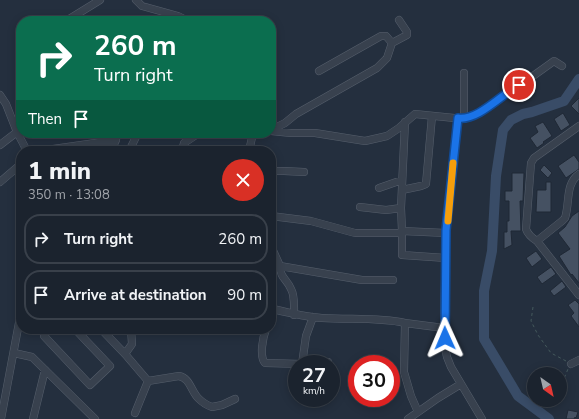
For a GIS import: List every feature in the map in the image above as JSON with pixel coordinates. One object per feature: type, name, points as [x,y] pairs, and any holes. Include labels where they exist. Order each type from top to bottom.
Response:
[{"type":"street","points":[[79,16],[100,0]]},
{"type":"street","points":[[136,0],[142,6],[178,16]]},
{"type":"street","points":[[276,128],[285,123],[296,114],[377,68],[387,58],[392,43],[408,34],[399,20]]},
{"type":"street","points":[[319,71],[381,36],[386,36],[392,43]]},
{"type":"street","points":[[276,131],[291,134],[315,133],[365,141],[387,136],[415,114],[461,119],[481,112],[554,61],[562,66]]},
{"type":"street","points":[[464,73],[461,119],[446,233],[444,328],[447,357],[451,367],[482,419]]},
{"type":"street","points":[[0,95],[6,104],[16,129]]},
{"type":"street","points":[[402,190],[426,184],[432,116]]},
{"type":"street","points":[[405,122],[401,208],[402,255],[446,258]]},
{"type":"street","points":[[579,126],[534,158],[531,162],[526,229],[532,239],[537,241],[579,295]]},
{"type":"street","points":[[0,145],[16,133]]},
{"type":"street","points":[[183,146],[184,143],[192,138]]},
{"type":"street","points":[[80,146],[116,140],[113,146]]},
{"type":"street","points":[[0,182],[16,168]]},
{"type":"street","points":[[276,171],[304,172]]},
{"type":"street","points":[[537,241],[565,218],[570,183],[574,177],[579,174]]},
{"type":"street","points":[[379,188],[402,180]]},
{"type":"street","points":[[360,207],[386,210],[401,208]]},
{"type":"street","points":[[276,217],[311,222],[355,233],[446,233]]},
{"type":"street","points":[[276,257],[282,276],[291,287],[294,315]]},
{"type":"street","points":[[280,266],[362,280],[393,280]]},
{"type":"street","points":[[276,312],[313,317],[391,320],[444,328]]},
{"type":"street","points":[[303,355],[306,336],[313,317]]},
{"type":"street","points":[[406,323],[404,372],[411,396],[418,412]]},
{"type":"street","points":[[0,419],[4,387],[14,353],[17,334]]},
{"type":"street","points":[[45,334],[44,336],[90,385],[110,366],[80,334]]},
{"type":"street","points":[[106,334],[148,381]]},
{"type":"street","points":[[125,354],[132,344],[131,334]]},
{"type":"street","points":[[265,334],[262,352],[264,362],[288,364]]},
{"type":"street","points":[[14,353],[32,356],[95,419]]},
{"type":"street","points":[[570,364],[579,360]]},
{"type":"street","points":[[33,419],[45,370]]},
{"type":"street","points":[[148,381],[179,376],[183,377],[187,379],[197,397],[212,408],[235,399]]},
{"type":"street","points":[[135,414],[148,381]]},
{"type":"street","points":[[408,419],[461,384]]},
{"type":"path","points":[[534,307],[531,321],[538,335],[551,353],[570,364],[567,371]]},
{"type":"building","points":[[579,98],[579,114],[571,106]]},
{"type":"building","points":[[563,113],[570,125],[561,131],[554,119]]},
{"type":"building","points":[[543,122],[552,136],[537,148],[530,138],[538,132],[535,126]]},
{"type":"building","points":[[574,155],[579,162],[579,169],[566,178],[558,166]]},
{"type":"building","points":[[544,165],[552,173],[548,178],[540,170]]},
{"type":"building","points":[[512,173],[524,173],[523,201],[520,201],[521,231],[511,231],[512,245],[504,249],[504,232],[507,232],[507,221],[509,221],[509,201],[505,201],[505,191],[512,191]]},
{"type":"building","points":[[546,182],[551,182],[551,212],[536,212],[537,190],[546,190]]},
{"type":"building","points":[[579,211],[579,283],[572,274],[571,275],[559,256],[570,249],[558,233],[565,227],[572,216]]},
{"type":"building","points":[[536,251],[542,259],[532,267],[526,258]]},
{"type":"building","points":[[551,267],[556,274],[542,284],[537,277]]},
{"type":"building","points":[[562,281],[566,287],[554,296],[550,291]]},
{"type":"building","points":[[575,300],[579,304],[579,327],[571,316],[574,313],[568,305]]},
{"type":"building","points":[[568,410],[578,412],[576,418],[566,419]]},
{"type":"waterway","points":[[549,419],[518,396],[484,339],[484,291],[492,251],[496,176],[503,130],[511,120],[523,114],[564,101],[579,79]]},
{"type":"slow traffic","points":[[448,221],[453,163]]},
{"type":"route","points":[[445,338],[446,230],[458,118],[464,119],[481,112],[519,85]]}]
